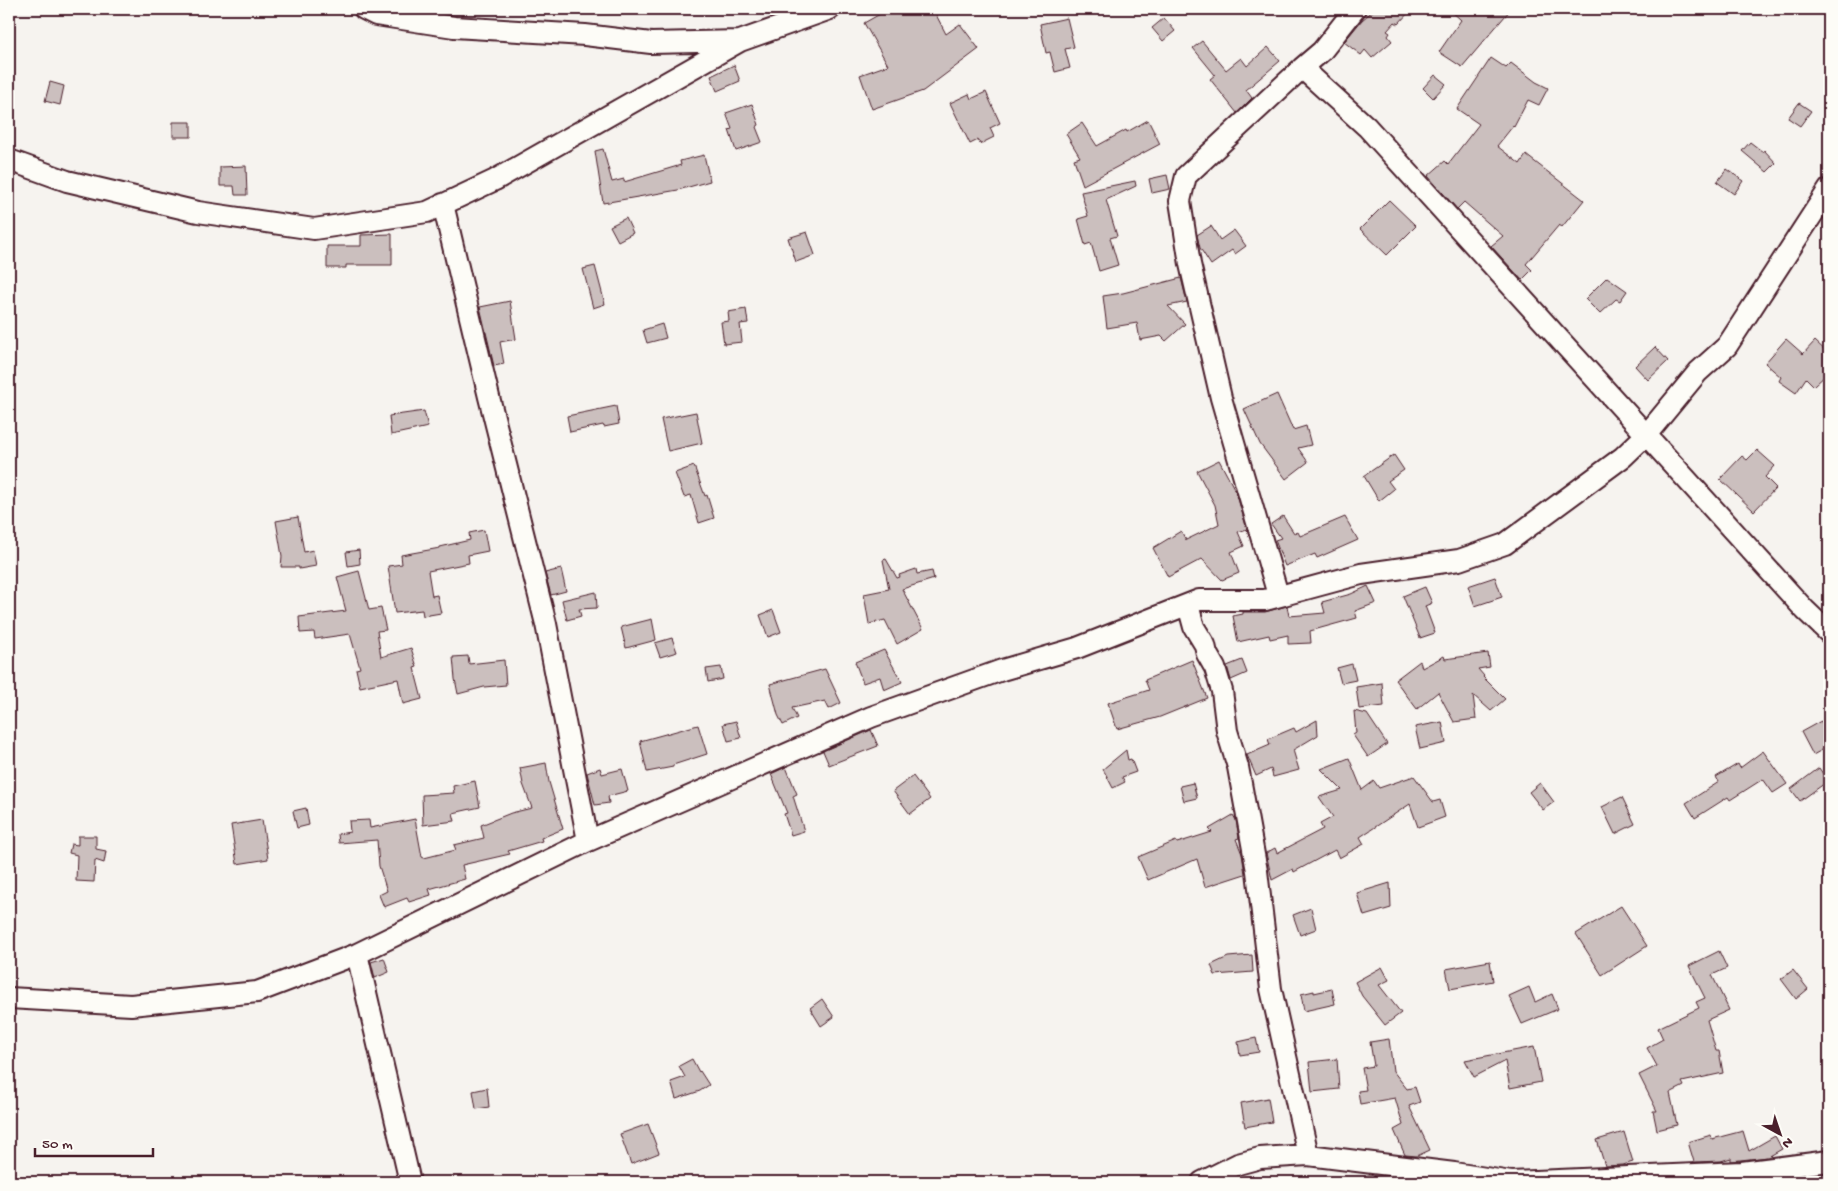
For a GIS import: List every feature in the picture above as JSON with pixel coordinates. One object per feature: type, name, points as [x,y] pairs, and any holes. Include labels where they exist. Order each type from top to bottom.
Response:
[{"type":"street","points":[[364,9],[376,14],[454,27],[585,36],[651,43],[740,41]]},
{"type":"street","points":[[9,160],[67,181],[198,212],[314,229],[427,212],[495,180],[740,41],[830,9]]},
{"type":"street","points":[[1278,596],[1222,398],[1190,264],[1180,201],[1186,176],[1322,51],[1355,9]]},
{"type":"street","points":[[1302,68],[1368,127],[1804,610],[1829,633]]},
{"type":"street","points":[[9,998],[131,1005],[257,992],[357,954],[588,841],[871,717],[1002,670],[1077,648],[1199,600],[1265,600],[1361,574],[1459,560],[1505,544],[1623,457],[1647,434],[1698,372],[1727,346],[1829,189]]},
{"type":"street","points":[[443,204],[546,624],[588,841]]},
{"type":"street","points":[[1188,605],[1194,628],[1215,668],[1222,691],[1227,731],[1238,767],[1257,871],[1271,989],[1308,1155]]},
{"type":"street","points":[[357,954],[410,1182]]},
{"type":"street","points":[[1202,1182],[1238,1164],[1260,1158],[1308,1155],[1512,1182],[1742,1172],[1829,1161]]},
{"type":"building","points":[[877,9],[933,9],[946,34],[960,24],[979,49],[923,91],[872,109],[860,75],[888,65],[864,23],[880,14]]},
{"type":"building","points":[[1375,9],[1412,9],[1398,24],[1395,22],[1387,31],[1390,33],[1388,36],[1392,41],[1372,58],[1365,50],[1361,55],[1344,42],[1362,20]]},
{"type":"building","points":[[1449,9],[1511,9],[1462,67],[1439,52],[1461,20]]},
{"type":"building","points":[[1067,18],[1074,47],[1065,49],[1070,68],[1055,72],[1050,52],[1046,53],[1040,24]]},
{"type":"building","points":[[1164,18],[1175,31],[1163,41],[1152,28]]},
{"type":"building","points":[[1202,41],[1226,70],[1241,58],[1247,66],[1268,47],[1280,61],[1246,90],[1252,98],[1237,113],[1210,79],[1215,75],[1193,48]]},
{"type":"building","points":[[1491,58],[1506,68],[1511,63],[1536,82],[1548,88],[1539,105],[1528,100],[1514,127],[1497,146],[1520,164],[1526,155],[1584,200],[1562,227],[1559,225],[1526,264],[1532,270],[1522,280],[1491,246],[1503,236],[1464,202],[1457,209],[1428,176],[1445,161],[1448,164],[1479,124],[1457,109]]},
{"type":"building","points":[[734,65],[740,81],[717,91],[711,76]]},
{"type":"building","points":[[1435,75],[1446,84],[1433,98],[1423,88]]},
{"type":"building","points":[[50,82],[64,86],[60,105],[45,101]]},
{"type":"building","points":[[986,92],[1000,123],[990,128],[994,137],[980,144],[978,140],[970,144],[950,103],[969,94],[971,99]]},
{"type":"building","points":[[1799,103],[1811,111],[1800,126],[1788,118]]},
{"type":"building","points":[[752,104],[759,125],[756,127],[762,142],[736,151],[729,130],[732,129],[726,113]]},
{"type":"building","points":[[1148,120],[1160,144],[1083,185],[1074,159],[1080,157],[1066,134],[1082,123],[1097,146]]},
{"type":"building","points":[[173,122],[191,122],[191,137],[173,137]]},
{"type":"building","points":[[1750,142],[1763,152],[1764,150],[1776,163],[1767,172],[1742,151]]},
{"type":"building","points":[[603,149],[612,182],[624,179],[624,182],[681,165],[680,161],[704,155],[710,181],[678,190],[603,203],[595,151]]},
{"type":"building","points":[[246,166],[247,195],[235,195],[234,186],[220,186],[220,167]]},
{"type":"building","points":[[1727,169],[1743,181],[1734,194],[1717,182]]},
{"type":"building","points":[[1167,175],[1170,189],[1152,193],[1149,179]]},
{"type":"building","points":[[1135,181],[1136,186],[1106,200],[1117,236],[1110,238],[1118,265],[1099,271],[1091,243],[1085,245],[1078,219],[1088,216],[1081,192]]},
{"type":"building","points":[[1389,200],[1416,226],[1387,255],[1360,229]]},
{"type":"building","points":[[626,218],[633,233],[618,241],[610,226]]},
{"type":"building","points":[[1211,226],[1220,240],[1234,230],[1246,246],[1235,254],[1232,250],[1211,265],[1200,248],[1197,235]]},
{"type":"building","points":[[807,232],[815,255],[796,262],[788,238]]},
{"type":"building","points":[[392,234],[392,265],[346,265],[346,268],[327,268],[327,246],[361,246],[361,235]]},
{"type":"building","points":[[595,266],[605,304],[593,308],[583,269]]},
{"type":"building","points":[[1607,277],[1627,291],[1620,301],[1616,299],[1600,314],[1585,299]]},
{"type":"building","points":[[1181,278],[1187,302],[1168,306],[1185,324],[1166,341],[1161,336],[1140,340],[1137,323],[1107,328],[1103,296],[1123,293]]},
{"type":"building","points":[[510,301],[516,339],[500,342],[504,364],[494,366],[480,307]]},
{"type":"building","points":[[746,309],[748,323],[740,324],[742,342],[724,344],[721,322],[729,321],[728,312]]},
{"type":"building","points":[[662,324],[666,338],[647,343],[643,330]]},
{"type":"building","points":[[1786,339],[1803,354],[1815,341],[1829,354],[1829,372],[1814,386],[1806,378],[1796,393],[1779,381],[1781,377],[1765,363]]},
{"type":"building","points":[[1655,347],[1668,361],[1648,380],[1635,366]]},
{"type":"building","points":[[1277,394],[1293,430],[1306,426],[1311,445],[1298,448],[1308,462],[1286,479],[1260,444],[1244,409]]},
{"type":"building","points":[[616,406],[619,424],[604,427],[603,425],[570,432],[567,416]]},
{"type":"building","points":[[424,411],[428,427],[391,435],[389,416]]},
{"type":"building","points":[[696,412],[702,443],[668,451],[661,419]]},
{"type":"building","points":[[1757,450],[1775,466],[1765,477],[1776,488],[1754,511],[1720,479],[1742,456],[1747,460]]},
{"type":"building","points":[[1394,455],[1404,470],[1388,481],[1394,489],[1379,501],[1364,476]]},
{"type":"building","points":[[1219,460],[1236,492],[1247,529],[1238,532],[1244,546],[1231,552],[1239,573],[1222,580],[1202,559],[1168,577],[1153,548],[1181,531],[1186,540],[1219,524],[1215,505],[1197,471]]},
{"type":"building","points":[[694,466],[705,496],[707,495],[714,518],[699,523],[691,495],[684,497],[675,473]]},
{"type":"building","points":[[1283,516],[1294,533],[1298,532],[1300,536],[1345,517],[1358,540],[1317,558],[1315,554],[1285,566],[1275,540],[1281,538],[1271,524]]},
{"type":"building","points":[[298,517],[304,552],[313,550],[316,566],[299,569],[299,567],[281,567],[282,556],[276,521]]},
{"type":"building","points":[[484,530],[488,551],[468,555],[469,563],[428,571],[432,596],[437,595],[441,613],[423,616],[422,610],[395,613],[388,566],[402,564],[401,555],[470,540],[469,533]]},
{"type":"building","points":[[359,550],[360,564],[348,566],[346,552]]},
{"type":"building","points":[[886,559],[897,578],[900,577],[899,575],[916,569],[917,574],[932,571],[934,579],[902,589],[923,629],[897,644],[885,620],[869,624],[864,594],[889,589],[883,560]]},
{"type":"building","points":[[561,569],[566,591],[551,595],[545,573]]},
{"type":"building","points":[[359,571],[369,610],[381,608],[386,630],[377,631],[381,657],[411,648],[417,667],[414,668],[422,699],[403,704],[398,679],[360,687],[356,669],[360,668],[350,634],[315,639],[314,632],[300,633],[299,617],[346,611],[337,577]]},
{"type":"building","points":[[1495,577],[1502,597],[1475,606],[1468,586]]},
{"type":"building","points":[[1368,586],[1376,603],[1355,611],[1357,618],[1310,631],[1311,643],[1288,644],[1288,635],[1270,639],[1269,635],[1238,642],[1233,616],[1243,614],[1243,612],[1265,612],[1287,606],[1289,616],[1325,613],[1322,602],[1351,594]]},
{"type":"building","points":[[1425,587],[1432,603],[1425,606],[1435,633],[1420,638],[1403,596]]},
{"type":"building","points":[[596,592],[597,608],[579,609],[581,616],[567,620],[562,600]]},
{"type":"building","points":[[773,610],[781,632],[768,637],[760,615]]},
{"type":"building","points":[[652,619],[656,640],[626,648],[621,627]]},
{"type":"building","points":[[672,638],[677,652],[660,657],[655,643]]},
{"type":"building","points":[[884,650],[902,682],[884,690],[880,677],[863,683],[855,662]]},
{"type":"building","points":[[1488,653],[1490,667],[1478,669],[1483,677],[1505,699],[1491,711],[1473,695],[1476,719],[1454,722],[1438,692],[1417,709],[1395,680],[1420,661],[1422,668],[1444,656],[1445,659]]},
{"type":"building","points":[[468,656],[469,664],[504,660],[506,685],[484,687],[458,694],[453,657]]},
{"type":"building","points":[[1192,660],[1207,698],[1160,717],[1117,729],[1108,703],[1149,690],[1145,680]]},
{"type":"building","points":[[1242,660],[1247,673],[1231,680],[1227,666]]},
{"type":"building","points":[[1352,664],[1356,680],[1341,683],[1337,668]]},
{"type":"building","points":[[721,667],[723,679],[708,682],[706,669]]},
{"type":"building","points":[[825,669],[841,703],[829,709],[825,701],[792,708],[797,718],[783,725],[778,715],[770,684]]},
{"type":"building","points":[[1382,683],[1384,706],[1359,709],[1356,687]]},
{"type":"building","points":[[1354,711],[1367,714],[1387,744],[1368,757],[1353,735],[1356,733]]},
{"type":"building","points":[[1317,720],[1318,735],[1293,750],[1299,770],[1273,777],[1271,769],[1256,776],[1247,755],[1270,745],[1268,739],[1294,728],[1296,732]]},
{"type":"building","points":[[736,721],[741,738],[728,741],[723,724]]},
{"type":"building","points":[[1821,721],[1829,736],[1829,746],[1813,755],[1801,732]]},
{"type":"building","points":[[1442,722],[1446,743],[1420,749],[1415,727]]},
{"type":"building","points":[[698,725],[707,754],[673,765],[673,767],[647,772],[640,741]]},
{"type":"building","points":[[871,730],[878,746],[829,765],[823,751]]},
{"type":"building","points":[[1126,750],[1128,760],[1131,759],[1136,772],[1122,777],[1125,782],[1113,788],[1103,769]]},
{"type":"building","points":[[1763,751],[1787,784],[1773,793],[1763,779],[1730,800],[1728,797],[1695,818],[1686,803],[1719,782],[1716,777],[1738,764],[1740,768]]},
{"type":"building","points":[[1349,758],[1362,790],[1374,781],[1379,788],[1414,776],[1433,802],[1440,800],[1445,817],[1418,827],[1410,804],[1360,837],[1364,844],[1339,858],[1335,850],[1294,872],[1293,869],[1272,880],[1266,853],[1275,848],[1277,853],[1323,829],[1320,824],[1333,817],[1319,797],[1342,790],[1321,769]]},
{"type":"building","points":[[546,763],[549,782],[563,829],[541,838],[542,841],[508,851],[510,854],[462,865],[465,879],[429,889],[431,895],[409,902],[407,898],[384,907],[379,895],[387,891],[379,866],[377,840],[339,843],[338,834],[350,832],[349,821],[369,820],[370,828],[415,819],[422,857],[456,850],[454,845],[484,838],[481,825],[511,813],[532,808],[523,784],[520,768]]},
{"type":"building","points":[[786,767],[797,794],[793,796],[804,831],[791,835],[784,814],[787,813],[771,774]]},
{"type":"building","points":[[600,768],[602,774],[622,769],[628,791],[608,796],[609,803],[595,805],[587,773]]},
{"type":"building","points":[[1819,768],[1828,781],[1800,801],[1791,789]]},
{"type":"building","points":[[913,776],[930,799],[910,814],[893,791]]},
{"type":"building","points":[[475,781],[480,807],[453,813],[455,821],[423,825],[422,795],[454,793],[453,786]]},
{"type":"building","points":[[1193,783],[1197,798],[1184,801],[1180,786]]},
{"type":"building","points":[[1540,783],[1554,802],[1543,810],[1529,792]]},
{"type":"building","points":[[1622,797],[1635,824],[1615,834],[1602,807]]},
{"type":"building","points":[[306,808],[309,825],[297,828],[293,811]]},
{"type":"building","points":[[1233,815],[1236,820],[1239,838],[1236,839],[1242,854],[1245,874],[1205,887],[1197,859],[1148,880],[1138,857],[1176,841],[1177,843],[1212,832],[1209,829]]},
{"type":"building","points":[[262,820],[268,859],[237,864],[231,825]]},
{"type":"building","points":[[78,836],[96,836],[96,849],[106,851],[104,863],[95,860],[94,882],[76,881],[77,855],[69,853],[71,844],[78,845]]},
{"type":"building","points":[[1390,883],[1391,908],[1364,916],[1357,893]]},
{"type":"building","points":[[1621,906],[1647,946],[1602,975],[1576,934]]},
{"type":"building","points":[[1311,908],[1316,929],[1300,935],[1293,915]]},
{"type":"building","points":[[1719,951],[1727,968],[1712,975],[1729,1010],[1707,1020],[1716,1051],[1719,1051],[1723,1073],[1682,1082],[1684,1086],[1670,1093],[1677,1125],[1657,1130],[1653,1111],[1657,1111],[1639,1075],[1657,1066],[1647,1048],[1663,1039],[1658,1028],[1699,1008],[1696,1002],[1705,998],[1689,966]]},
{"type":"building","points":[[1252,955],[1253,972],[1215,975],[1211,965],[1228,957]]},
{"type":"building","points":[[384,958],[389,972],[375,978],[371,962]]},
{"type":"building","points":[[1490,961],[1493,981],[1450,989],[1446,969]]},
{"type":"building","points":[[1382,967],[1389,980],[1379,985],[1401,1013],[1385,1025],[1362,996],[1355,982]]},
{"type":"building","points":[[1793,970],[1808,989],[1796,999],[1781,979]]},
{"type":"building","points":[[1529,987],[1535,1002],[1552,994],[1558,1009],[1522,1024],[1509,996]]},
{"type":"building","points":[[1332,989],[1335,1004],[1304,1011],[1301,994]]},
{"type":"building","points":[[822,999],[834,1017],[821,1026],[810,1008]]},
{"type":"building","points":[[1256,1038],[1259,1052],[1240,1055],[1238,1042]]},
{"type":"building","points":[[1389,1039],[1393,1071],[1407,1089],[1415,1087],[1420,1102],[1409,1106],[1430,1150],[1417,1156],[1405,1155],[1394,1130],[1403,1125],[1395,1098],[1360,1104],[1358,1091],[1366,1090],[1362,1068],[1374,1066],[1370,1042]]},
{"type":"building","points":[[1534,1047],[1541,1082],[1510,1088],[1505,1061],[1474,1077],[1465,1060]]},
{"type":"building","points":[[692,1059],[709,1085],[700,1091],[676,1099],[671,1082],[685,1077],[679,1066]]},
{"type":"building","points":[[1337,1059],[1339,1089],[1312,1092],[1309,1062]]},
{"type":"building","points":[[487,1088],[489,1107],[476,1109],[473,1091]]},
{"type":"building","points":[[1268,1098],[1272,1122],[1245,1127],[1241,1103]]},
{"type":"building","points":[[648,1124],[659,1153],[631,1164],[620,1134]]},
{"type":"building","points":[[1743,1131],[1749,1151],[1775,1136],[1782,1149],[1768,1157],[1694,1162],[1688,1142],[1711,1135],[1712,1139]]},
{"type":"building","points":[[1624,1132],[1633,1162],[1623,1165],[1605,1166],[1597,1140]]}]
